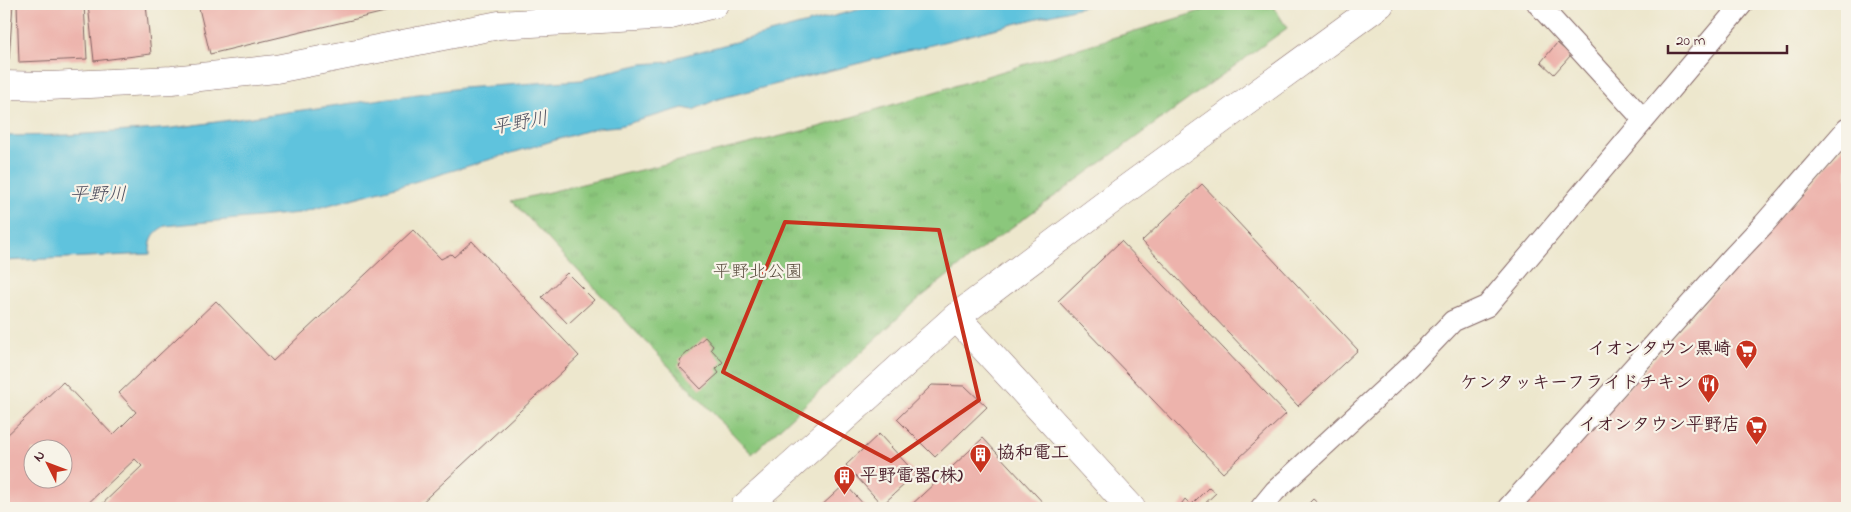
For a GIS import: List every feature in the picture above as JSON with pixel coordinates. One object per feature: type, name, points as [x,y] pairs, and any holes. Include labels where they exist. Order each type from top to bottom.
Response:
[{"type":"street","points":[[4,85],[49,86],[172,80],[276,69],[499,25],[714,4]]},
{"type":"street","points":[[744,508],[956,317],[1133,184],[1380,4]]},
{"type":"street","points":[[956,317],[1132,508]]},
{"type":"lane","points":[[1538,4],[1643,119]]},
{"type":"lane","points":[[1261,508],[1275,491],[1410,366],[1453,321],[1487,306],[1742,4]]},
{"type":"lane","points":[[1508,508],[1847,129]]},
{"type":"highlighted area","points":[[785,222],[939,230],[979,400],[891,461],[723,372]]},
{"type":"green space","name":"平野北公園","points":[[1224,4],[1272,4],[1287,28],[972,256],[915,302],[752,454],[512,201],[819,127]]},
{"type":"water","name":"平野川","points":[[880,4],[1093,4],[718,99],[693,110],[683,108],[619,126],[596,128],[414,182],[299,213],[165,226],[157,231],[153,237],[150,254],[4,261],[4,136],[71,135],[173,128],[461,88],[582,80],[642,64],[669,62],[678,57]]},
{"type":"building","points":[[4,4],[13,4],[9,59],[4,59]]},
{"type":"building","points":[[17,4],[84,4],[87,59],[19,62]]},
{"type":"building","points":[[88,4],[146,4],[151,54],[94,61]]},
{"type":"building","points":[[198,4],[418,4],[210,54]]},
{"type":"building","points":[[1557,43],[1571,55],[1554,74],[1541,62]]},
{"type":"building","name":"イオンタウン黒崎","points":[[1847,143],[1847,508],[1521,508]]},
{"type":"building","points":[[1202,184],[1358,350],[1298,406],[1142,241]]},
{"type":"building","points":[[413,230],[441,259],[451,254],[454,257],[472,241],[579,356],[416,508],[98,508],[142,466],[135,459],[83,508],[4,508],[4,438],[63,382],[113,435],[136,412],[119,393],[216,301],[273,361]]},
{"type":"building","points":[[1121,241],[1286,414],[1223,473],[1058,301]]},
{"type":"building","points":[[567,273],[594,300],[568,324],[542,297]]},
{"type":"building","points":[[705,337],[713,346],[711,349],[723,362],[716,369],[719,373],[701,389],[678,365],[681,363],[679,360]]},
{"type":"building","points":[[932,385],[965,386],[987,407],[935,457],[897,419]]},
{"type":"building","points":[[879,434],[916,474],[882,505],[846,465]]},
{"type":"building","name":"協和電工","points":[[983,438],[1048,508],[908,508]]},
{"type":"building","name":"平野電器(株)","points":[[845,484],[867,508],[819,508]]},
{"type":"building","points":[[1209,487],[1216,493],[1200,508],[1179,507],[1185,499],[1191,505]]},
{"type":"building","points":[[1313,499],[1323,508],[1304,508]]},
{"type":"place","name":"イオンタウン黒崎","points":[[1747,369]]},
{"type":"place","name":"ケンタッキーフライドチキン","points":[[1709,403]]},
{"type":"place","name":"イオンタウン平野店","points":[[1756,445]]},
{"type":"place","name":"協和電工","points":[[981,473]]},
{"type":"place","name":"平野電器(株)","points":[[844,496]]}]
